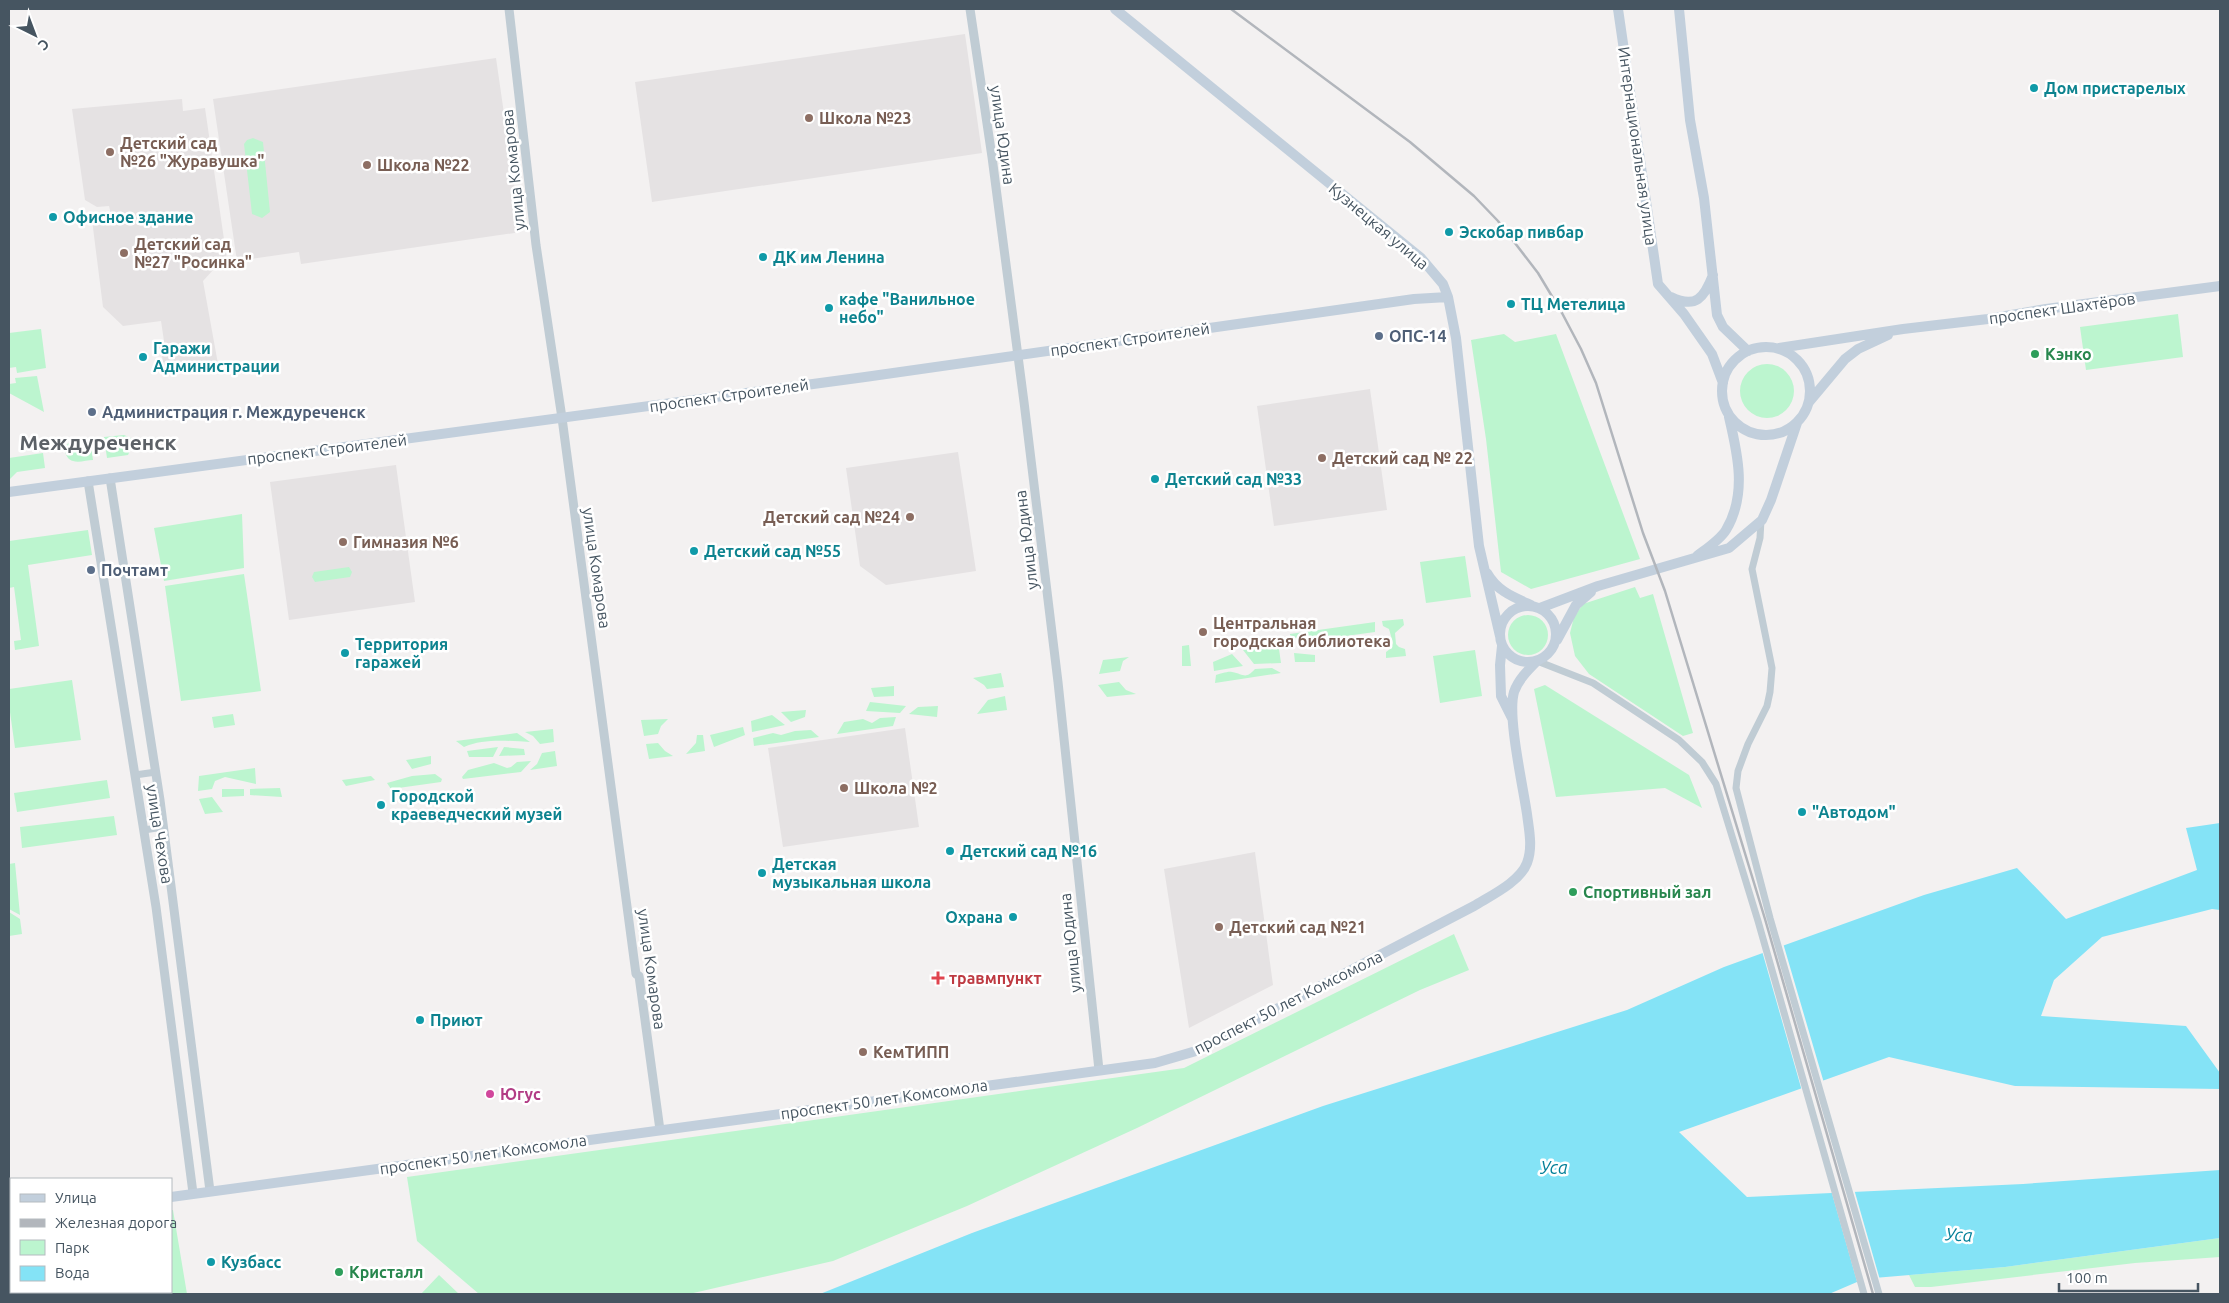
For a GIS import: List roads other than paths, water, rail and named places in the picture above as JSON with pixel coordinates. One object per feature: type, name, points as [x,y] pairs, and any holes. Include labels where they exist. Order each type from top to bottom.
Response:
[{"type":"main road","name":"Кузнецкая улица","points":[[1115,9],[1421,258],[1443,284],[1448,297],[1456,338],[1479,546],[1500,636]]},
{"type":"main road","name":"Интернациональная улица","points":[[1618,9],[1658,284],[1670,297]]},
{"type":"main road","points":[[1678,9],[1690,120],[1704,198],[1717,315],[1723,327],[1748,351]]},
{"type":"main road","points":[[1670,297],[1680,302],[1692,302],[1701,298],[1713,274]]},
{"type":"main road","name":"проспект Шахтёров","points":[[1903,329],[1988,319],[2046,309],[2220,286]]},
{"type":"main road","name":"проспект Строителей","points":[[9,492],[562,418],[1414,299],[1448,297]]},
{"type":"main road","points":[[1670,297],[1712,354],[1723,383]]},
{"type":"main road","points":[[1693,559],[1725,532],[1736,509],[1740,484],[1738,464],[1722,394],[1723,383],[1728,370],[1736,359],[1758,347],[1779,348],[1903,329]]},
{"type":"main road","points":[[1728,414],[1742,428],[1761,435],[1774,434],[1786,430],[1797,422],[1809,402],[1844,359],[1858,348],[1903,329]]},
{"type":"main road","points":[[1779,348],[1792,354],[1808,376],[1811,389],[1809,402]]},
{"type":"main road","points":[[1513,719],[1501,696],[1500,665],[1502,646],[1500,636],[1504,619],[1509,613],[1524,606],[1536,607],[1598,586],[1729,548],[1762,520],[1771,500],[1797,422]]},
{"type":"main road","points":[[1483,566],[1492,583],[1507,595],[1547,612],[1556,627],[1555,644]]},
{"type":"main road","points":[[1502,646],[1513,658],[1528,663],[1548,655],[1576,605],[1598,586]]},
{"type":"main road","points":[[1513,719],[1514,693],[1521,679],[1536,661]]},
{"type":"main road","name":"проспект 50 лет Комсомола","points":[[172,1196],[1155,1063],[1196,1051],[1474,906],[1506,887],[1527,864],[1531,839],[1513,719]]},
{"type":"main road","name":"проспект 50 лет Комсомола","points":[[172,1203],[186,1201],[193,1193]]},
{"type":"street","name":"улица Комарова","points":[[509,9],[536,245],[562,418],[636,974],[639,976],[660,1130]]},
{"type":"street","name":"улица Юдина","points":[[970,9],[992,156],[1018,355],[1057,675],[1099,1070]]},
{"type":"street","name":"улица Чехова","points":[[110,478],[156,772],[210,1191]]},
{"type":"street","name":"улица Чехова","points":[[88,481],[156,907],[193,1193]]},
{"type":"street","points":[[1762,520],[1760,538],[1752,569],[1772,668],[1767,706],[1748,744],[1738,770],[1736,788],[1770,918],[1879,1293]]},
{"type":"street","points":[[1536,661],[1593,683],[1679,740],[1702,762],[1716,784],[1758,921],[1864,1294]]},
{"type":"street","points":[[135,775],[156,772]]},
{"type":"street","points":[[144,830],[163,827]]},
{"type":"water","name":"Уса","points":[[2220,823],[2220,910],[2212,909],[2102,937],[2054,980],[2041,1016],[2186,1026],[2220,1073],[2220,1089],[2015,1086],[1889,1057],[1679,1132],[1747,1197],[2023,1184],[2220,1170],[2220,1238],[2005,1267],[1864,1279],[1829,1294],[820,1294],[972,1233],[1323,1106],[1627,1010],[1724,967],[1924,895],[2017,868],[2066,919],[2197,870],[2186,828]]},
{"type":"railway","points":[[1231,9],[1410,142],[1474,196],[1498,221],[1538,273],[1581,349],[1596,383],[1643,533],[1665,591],[1765,919],[1873,1294]]},
{"type":"place","name":"Дом пристарелых","points":[[2034,88]]},
{"type":"place","name":"Школа №23","points":[[809,118]]},
{"type":"place","name":"Детский сад №26 \"Журавушка\"","points":[[110,152]]},
{"type":"place","name":"Школа №22","points":[[367,165]]},
{"type":"place","name":"Офисное здание","points":[[53,217]]},
{"type":"place","name":"Эскобар пивбар","points":[[1449,232]]},
{"type":"place","name":"Детский сад №27 \"Росинка\"","points":[[124,253]]},
{"type":"place","name":"ДК им Ленина","points":[[763,257]]},
{"type":"place","name":"ТЦ Метелица","points":[[1511,304]]},
{"type":"place","name":"кафе \"Ванильное небо\"","points":[[829,308]]},
{"type":"place","name":"ОПС-14","points":[[1379,336]]},
{"type":"place","name":"Кэнко","points":[[2035,354]]},
{"type":"place","name":"Гаражи Администрации","points":[[143,357]]},
{"type":"place","name":"Администрация г. Междуреченск","points":[[92,412]]},
{"type":"place","name":"Детский сад № 22","points":[[1322,458]]},
{"type":"place","name":"Детский сад №33","points":[[1155,479]]},
{"type":"place","name":"Детский сад №24","points":[[910,517]]},
{"type":"place","name":"Гимназия №6","points":[[343,542]]},
{"type":"place","name":"Детский сад №55","points":[[694,551]]},
{"type":"place","name":"Почтамт","points":[[91,570]]},
{"type":"place","name":"Центральная городская библиотека","points":[[1203,632]]},
{"type":"place","name":"Территория гаражей","points":[[345,653]]},
{"type":"place","name":"Школа №2","points":[[844,788]]},
{"type":"place","name":"Городской краеведческий музей","points":[[381,805]]},
{"type":"place","name":"\"Автодом\"","points":[[1802,812]]},
{"type":"place","name":"Детский сад №16","points":[[950,851]]},
{"type":"place","name":"Детская музыкальная школа","points":[[762,873]]},
{"type":"place","name":"Спортивный зал","points":[[1573,892]]},
{"type":"place","name":"Охрана","points":[[1013,917]]},
{"type":"place","name":"Детский сад №21","points":[[1219,927]]},
{"type":"place","name":"травмпункт","points":[[938,978]]},
{"type":"place","name":"Приют","points":[[420,1020]]},
{"type":"place","name":"КемТИПП","points":[[863,1052]]},
{"type":"place","name":"Югус","points":[[490,1094]]},
{"type":"place","name":"Кузбасс","points":[[211,1262]]},
{"type":"place","name":"Кристалл","points":[[339,1272]]},
{"type":"district","name":"Междуреченск","points":[[98,442]]}]
